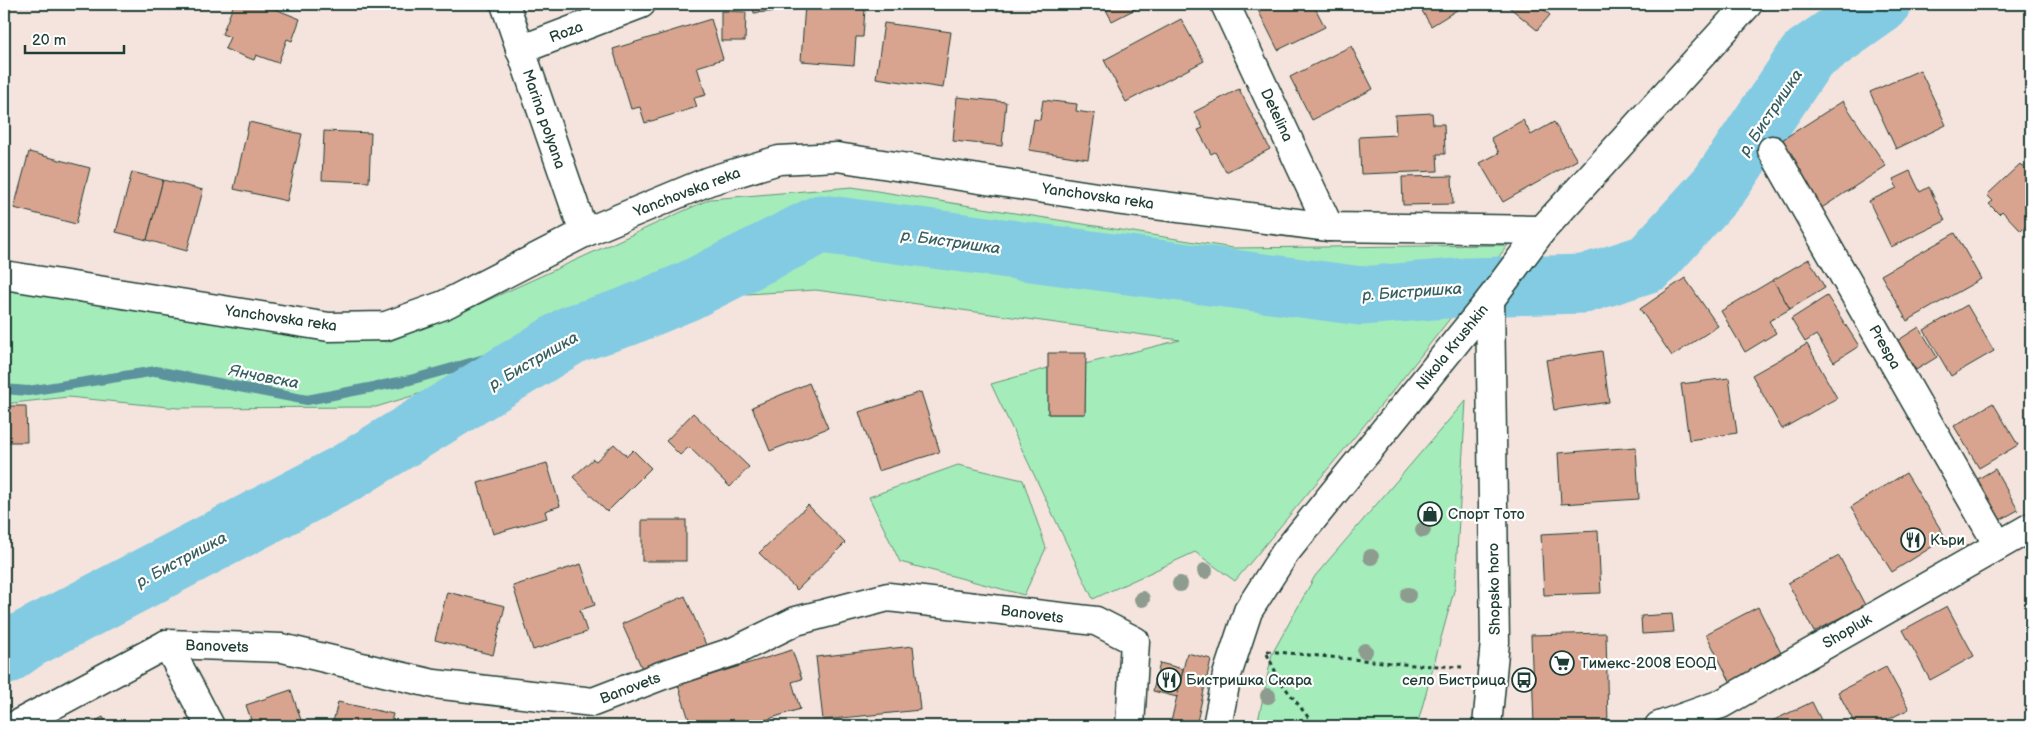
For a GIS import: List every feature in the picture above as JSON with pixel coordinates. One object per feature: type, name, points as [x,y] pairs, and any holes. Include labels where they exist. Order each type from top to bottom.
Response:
[{"type":"street","name":"Marina polyana","points":[[505,4],[584,233]]},
{"type":"street","name":"Roza","points":[[520,50],[641,4]]},
{"type":"street","name":"Detelina","points":[[1225,4],[1329,227]]},
{"type":"street","name":"Nikola Krushkin","points":[[1216,726],[1227,675],[1248,611],[1285,553],[1490,300],[1536,238],[1748,4]]},
{"type":"street","name":"Prespa","points":[[1772,150],[1998,544]]},
{"type":"street","name":"Yanchovska reka","points":[[4,275],[329,327],[386,326],[444,305],[584,233],[709,181],[779,160],[837,157],[1116,200],[1329,227],[1536,238]]},
{"type":"street","name":"Shopsko horo","points":[[1487,726],[1495,642],[1490,300]]},
{"type":"street","name":"Shopluk","points":[[1659,726],[1721,704],[1998,544],[2031,527]]},
{"type":"street","name":"Banovets","points":[[14,726],[167,644],[282,648],[434,684],[593,702],[735,651],[796,621],[888,597],[1096,621],[1135,641],[1130,726]]},
{"type":"street","points":[[167,644],[210,726]]},
{"type":"path","points":[[1315,726],[1280,681],[1266,651],[1405,664],[1492,668]]},
{"type":"green space","points":[[852,187],[1233,248],[1508,245],[1396,387],[1235,581],[1195,552],[1093,599],[991,384],[1048,368],[1048,414],[1085,414],[1085,364],[1180,340],[816,290],[746,294],[376,407],[178,408],[68,397],[4,404],[4,286],[232,323],[388,342],[440,322],[710,199]]},
{"type":"green space","points":[[1466,400],[1455,587],[1417,726],[1257,726],[1272,654],[1315,576]]},
{"type":"green space","points":[[958,465],[1023,480],[1046,548],[1024,595],[900,562],[869,497]]},
{"type":"building","points":[[234,4],[263,4],[300,19],[292,41],[287,39],[278,63],[256,55],[254,60],[225,49],[230,37],[222,34]]},
{"type":"building","points":[[753,4],[803,4],[803,9],[754,13]]},
{"type":"building","points":[[805,4],[865,9],[863,37],[856,37],[854,65],[801,61]]},
{"type":"building","points":[[1103,4],[1145,4],[1112,21]]},
{"type":"building","points":[[1255,4],[1313,4],[1325,27],[1278,50]]},
{"type":"building","points":[[1418,4],[1453,4],[1457,10],[1431,26]]},
{"type":"building","points":[[1512,4],[1537,4],[1550,15],[1537,30],[1509,7]]},
{"type":"building","points":[[721,11],[746,12],[745,41],[721,41]]},
{"type":"building","points":[[711,19],[723,59],[697,67],[706,95],[694,98],[697,107],[645,123],[640,107],[631,109],[613,49]]},
{"type":"building","points":[[1181,19],[1204,61],[1126,102],[1104,60]]},
{"type":"building","points":[[884,23],[951,32],[943,88],[876,78]]},
{"type":"building","points":[[1351,46],[1373,89],[1312,120],[1290,77]]},
{"type":"building","points":[[1920,70],[1946,125],[1896,149],[1870,92]]},
{"type":"building","points":[[1239,89],[1270,149],[1226,172],[1215,152],[1211,154],[1198,130],[1203,128],[1194,112]]},
{"type":"building","points":[[957,97],[1006,102],[1002,146],[953,141]]},
{"type":"building","points":[[1043,100],[1077,104],[1076,111],[1095,114],[1088,159],[1029,150],[1034,119],[1040,120]]},
{"type":"building","points":[[1843,101],[1886,166],[1817,211],[1774,145]]},
{"type":"building","points":[[1432,113],[1433,124],[1444,124],[1445,154],[1437,154],[1438,171],[1361,174],[1359,137],[1396,135],[1395,115]]},
{"type":"building","points":[[1523,120],[1531,135],[1554,122],[1577,160],[1503,202],[1480,163],[1499,153],[1491,138]]},
{"type":"building","points":[[249,122],[302,134],[287,201],[234,189]]},
{"type":"building","points":[[324,131],[371,133],[369,182],[322,180]]},
{"type":"building","points":[[29,152],[90,168],[76,224],[14,208]]},
{"type":"building","points":[[2020,164],[2031,176],[2031,221],[2021,231],[2002,211],[1999,214],[1989,204],[1993,201],[1987,195]]},
{"type":"building","points":[[1910,171],[1920,192],[1929,187],[1945,221],[1891,247],[1869,201],[1897,188],[1893,179]]},
{"type":"building","points":[[132,172],[163,180],[147,240],[116,232]]},
{"type":"building","points":[[1452,176],[1453,204],[1403,205],[1402,177]]},
{"type":"building","points":[[163,180],[203,190],[187,251],[147,240]]},
{"type":"building","points":[[1955,233],[1981,279],[1907,321],[1881,275]]},
{"type":"building","points":[[1809,259],[1825,288],[1790,309],[1773,280]]},
{"type":"building","points":[[1685,278],[1718,326],[1672,356],[1640,309]]},
{"type":"building","points":[[1773,280],[1790,309],[1769,321],[1776,333],[1745,352],[1721,311]]},
{"type":"building","points":[[1827,296],[1859,346],[1834,362],[1816,335],[1805,342],[1791,319]]},
{"type":"building","points":[[1967,305],[1994,351],[1951,376],[1924,330]]},
{"type":"building","points":[[1919,327],[1937,357],[1916,370],[1897,341]]},
{"type":"building","points":[[1807,344],[1837,398],[1782,429],[1752,375]]},
{"type":"building","points":[[1602,351],[1609,402],[1554,410],[1546,360]]},
{"type":"building","points":[[1048,353],[1086,353],[1085,414],[1048,414]]},
{"type":"building","points":[[1729,378],[1737,433],[1689,440],[1681,384]]},
{"type":"building","points":[[809,383],[828,428],[770,451],[752,407]]},
{"type":"building","points":[[921,392],[940,452],[878,471],[859,412]]},
{"type":"building","points":[[1993,403],[2018,445],[1979,468],[1954,426]]},
{"type":"building","points":[[4,406],[26,406],[27,442],[4,442]]},
{"type":"building","points":[[693,413],[749,467],[730,487],[689,447],[680,455],[666,441]]},
{"type":"building","points":[[614,444],[627,456],[633,450],[651,468],[607,512],[573,477],[593,459],[596,461]]},
{"type":"building","points":[[1636,447],[1639,499],[1561,504],[1558,453]]},
{"type":"building","points":[[547,463],[560,506],[545,511],[547,518],[493,534],[478,483]]},
{"type":"building","points":[[1995,469],[2018,510],[2000,520],[1976,480]]},
{"type":"building","points":[[1906,473],[1946,538],[1892,572],[1851,507]]},
{"type":"building","points":[[808,505],[845,543],[797,590],[759,553]]},
{"type":"building","points":[[1421,505],[1437,505],[1437,523],[1421,522]]},
{"type":"building","points":[[642,520],[686,520],[686,561],[642,561]]},
{"type":"building","points":[[1598,531],[1601,593],[1544,595],[1541,534]]},
{"type":"building","points":[[1839,556],[1865,605],[1814,632],[1788,583]]},
{"type":"building","points":[[581,564],[595,605],[580,610],[587,632],[533,650],[513,586]]},
{"type":"building","points":[[447,592],[505,606],[493,655],[435,640]]},
{"type":"building","points":[[685,596],[706,645],[644,673],[622,624]]},
{"type":"building","points":[[1947,606],[1974,656],[1930,680],[1903,630]]},
{"type":"building","points":[[1758,607],[1787,665],[1735,691],[1706,634]]},
{"type":"building","points":[[1672,614],[1674,632],[1642,634],[1641,616]]},
{"type":"building","points":[[1606,633],[1608,726],[1534,726],[1531,635]]},
{"type":"building","points":[[913,646],[920,710],[823,720],[816,657]]},
{"type":"building","points":[[792,650],[802,679],[792,682],[800,709],[756,723],[757,726],[691,726],[678,685]]},
{"type":"building","points":[[1187,653],[1211,659],[1196,726],[1170,726]]},
{"type":"building","points":[[1160,663],[1183,669],[1177,697],[1153,691]]},
{"type":"building","points":[[1886,667],[1909,709],[1875,726],[1856,726],[1838,692]]},
{"type":"building","points":[[291,690],[303,726],[253,726],[246,705]]},
{"type":"building","points":[[338,702],[393,714],[390,726],[332,726]]},
{"type":"building","points":[[1812,702],[1824,726],[1774,726],[1772,721]]},
{"type":"building","points":[[103,717],[108,726],[86,726]]},
{"type":"waterway","name":"р. Бистришка","points":[[4,656],[28,639],[346,473],[573,334],[626,317],[688,291],[821,224],[1361,296],[1468,287],[1584,284],[1649,263],[1720,185],[1807,56],[1881,4]]},
{"type":"waterway","name":"Янчовска","points":[[4,389],[28,391],[156,371],[307,400],[410,380],[573,334]]},
{"type":"place","name":"Спорт Тото","points":[[1430,514]]},
{"type":"place","name":"Къри","points":[[1913,540]]},
{"type":"place","name":"Тимекс-2008 ЕООД","points":[[1562,663]]},
{"type":"place","name":"Бистришка Скара","points":[[1169,680]]},
{"type":"place","name":"село Бистрица","points":[[1524,680]]}]
